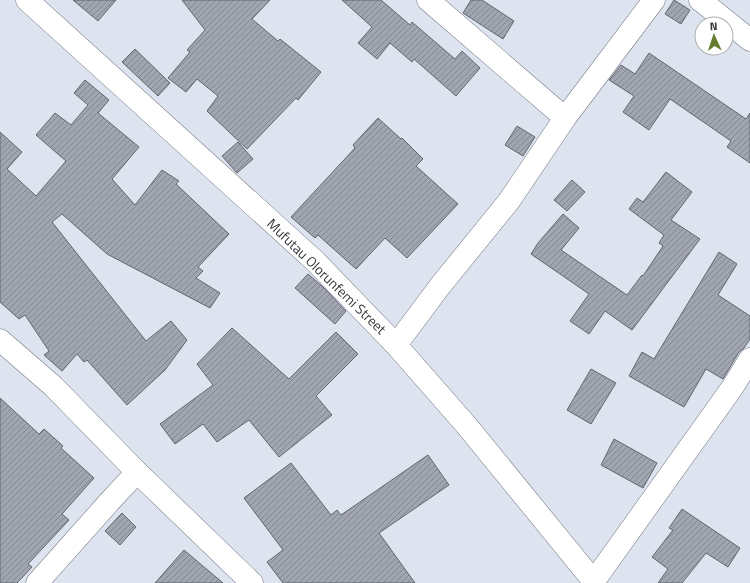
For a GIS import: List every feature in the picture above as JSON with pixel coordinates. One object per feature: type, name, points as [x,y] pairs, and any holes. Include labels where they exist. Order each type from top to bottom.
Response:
[{"type":"street","name":"Mufutau Olorunfemi Street","points":[[27,0],[315,261],[396,345],[467,426],[594,582]]},
{"type":"street","points":[[428,0],[565,118]]},
{"type":"street","points":[[396,345],[440,286],[509,201],[565,118],[654,0]]},
{"type":"street","points":[[700,0],[750,40]]},
{"type":"street","points":[[0,340],[52,386],[137,472],[252,583]]},
{"type":"street","points":[[594,582],[732,388],[750,359]]},
{"type":"street","points":[[37,583],[137,472]]},
{"type":"building","points":[[73,0],[116,0],[98,21]]},
{"type":"building","points":[[182,0],[270,0],[252,19],[278,41],[280,39],[321,72],[298,100],[296,98],[247,149],[207,111],[218,96],[197,79],[186,92],[168,78],[190,52],[187,50],[205,30]]},
{"type":"building","points":[[342,0],[381,0],[410,25],[412,22],[455,59],[462,51],[480,68],[456,96],[414,59],[412,62],[390,43],[377,59],[358,43],[372,27]]},
{"type":"building","points":[[471,0],[482,0],[514,21],[503,39],[463,13]]},
{"type":"building","points":[[674,0],[690,10],[681,24],[665,14]]},
{"type":"building","points":[[135,49],[170,83],[158,96],[122,62]]},
{"type":"building","points":[[649,53],[746,119],[750,113],[750,163],[727,147],[731,141],[670,99],[649,130],[623,112],[634,96],[609,80],[621,65],[635,74]]},
{"type":"building","points":[[85,80],[109,100],[98,113],[139,147],[112,179],[135,205],[162,170],[179,181],[176,184],[229,234],[198,267],[203,271],[196,278],[220,293],[210,308],[107,254],[62,214],[52,222],[146,341],[171,321],[187,340],[165,370],[127,405],[87,360],[84,362],[77,354],[62,371],[44,355],[49,351],[25,315],[19,319],[0,302],[0,132],[22,152],[7,169],[36,196],[66,161],[36,135],[55,113],[71,125],[88,105],[74,93]]},
{"type":"building","points":[[378,118],[401,139],[402,138],[423,159],[416,166],[458,204],[407,258],[385,238],[356,269],[318,235],[315,238],[291,217],[355,148],[353,145]]},
{"type":"building","points":[[517,126],[535,137],[523,156],[505,145]]},
{"type":"building","points":[[238,142],[253,159],[237,173],[222,156]]},
{"type":"building","points":[[666,172],[692,192],[671,220],[700,239],[632,330],[605,311],[589,334],[570,321],[589,294],[531,254],[538,243],[563,214],[579,228],[561,250],[627,295],[642,275],[643,276],[663,246],[659,243],[664,235],[629,209],[637,198],[643,202]]},
{"type":"building","points":[[572,180],[585,192],[567,211],[554,200]]},
{"type":"building","points":[[719,252],[737,264],[718,295],[750,316],[750,339],[744,348],[739,352],[723,379],[706,369],[684,407],[629,376],[642,352],[654,359]]},
{"type":"building","points":[[308,274],[346,311],[335,324],[295,288]]},
{"type":"building","points":[[232,328],[289,379],[336,332],[358,354],[316,396],[332,415],[279,457],[249,420],[217,442],[203,424],[175,444],[160,424],[213,385],[197,364]]},
{"type":"building","points":[[591,369],[616,383],[591,424],[567,410]]},
{"type":"building","points":[[0,398],[39,434],[44,429],[63,446],[61,448],[94,478],[62,514],[69,520],[28,564],[32,567],[17,583],[0,583]]},
{"type":"building","points":[[614,439],[657,463],[643,488],[601,465]]},
{"type":"building","points":[[428,455],[449,485],[379,533],[415,583],[283,583],[267,562],[283,550],[244,498],[291,463],[331,515],[337,510],[341,515]]},
{"type":"building","points":[[682,509],[740,548],[728,567],[706,553],[682,583],[658,583],[668,569],[652,557],[673,530],[669,528]]},
{"type":"building","points":[[122,513],[136,527],[120,545],[105,531]]},
{"type":"building","points":[[184,550],[223,583],[155,583]]}]
